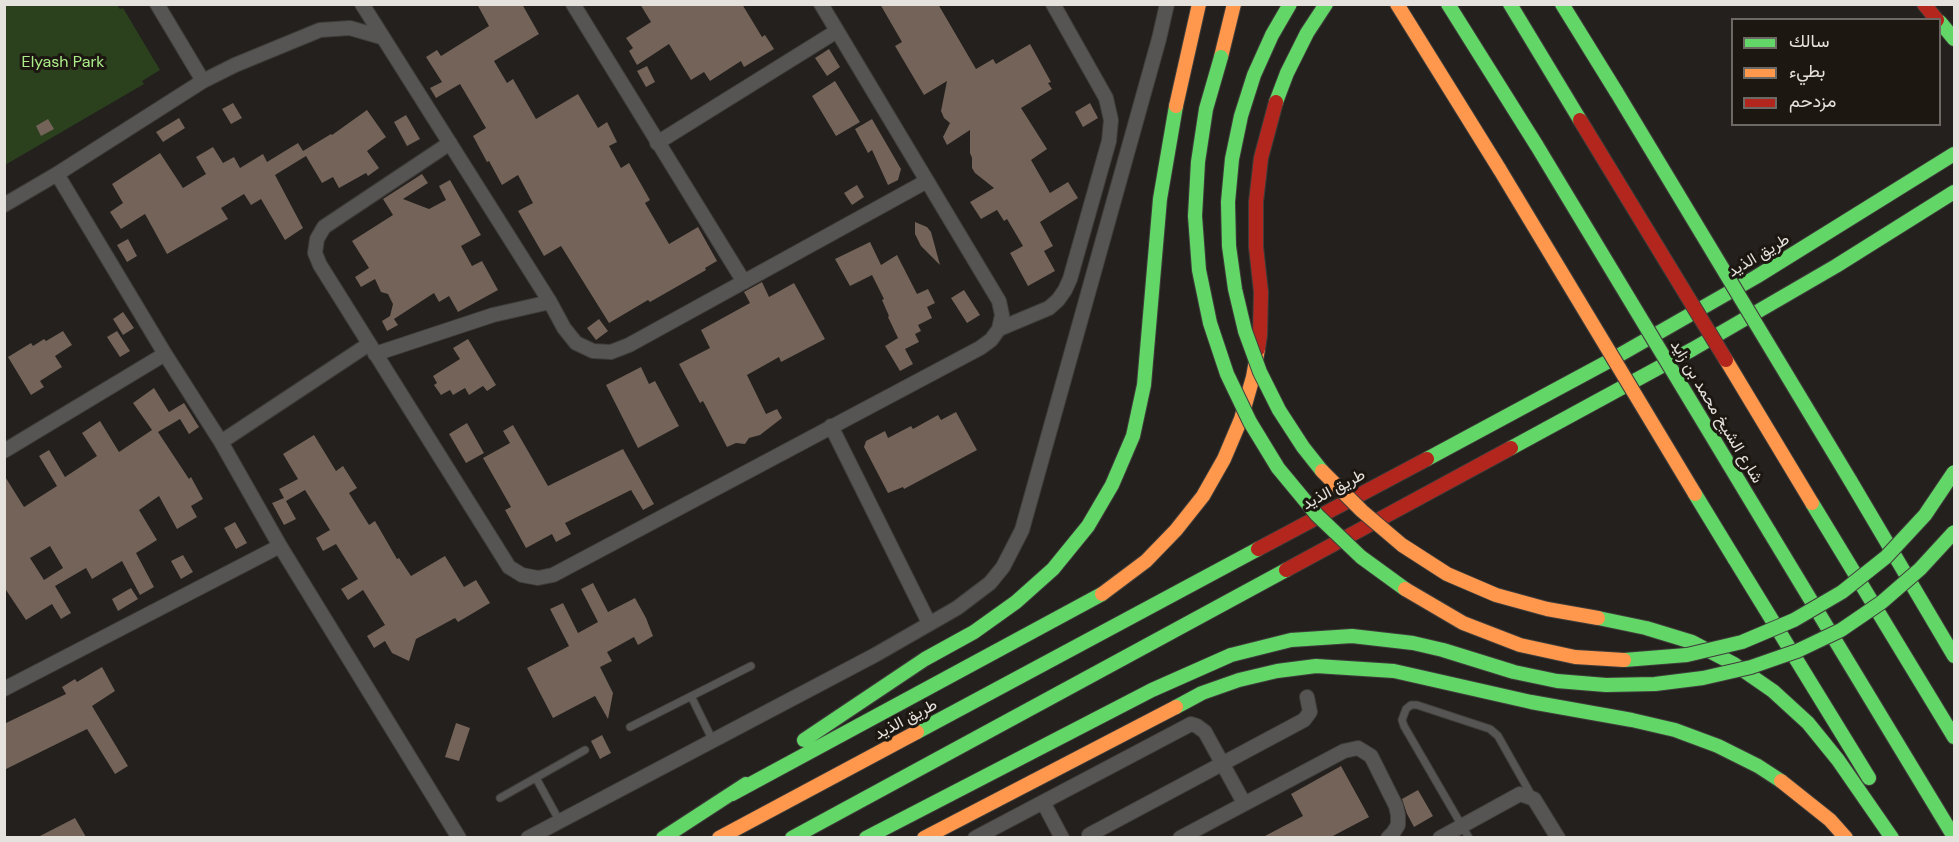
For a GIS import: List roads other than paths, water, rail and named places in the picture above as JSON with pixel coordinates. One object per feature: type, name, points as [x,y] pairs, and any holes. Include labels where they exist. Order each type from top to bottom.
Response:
[{"type":"highway","points":[[732,794],[795,746],[859,702],[925,659],[974,632],[1016,602],[1053,569],[1088,526],[1112,485],[1133,436],[1141,396],[1149,329],[1160,199],[1170,134],[1199,4]]},
{"type":"highway","points":[[1234,4],[1206,109],[1197,162],[1195,216],[1199,270],[1210,322],[1227,374],[1250,422],[1278,468],[1317,515],[1361,557],[1410,593],[1463,623],[1520,645],[1575,657],[1631,660],[1687,655],[1742,642],[1794,620],[1842,592],[1886,557],[1925,515],[1954,472]]},
{"type":"highway","points":[[1290,4],[1272,35],[1254,75],[1244,106],[1232,159],[1228,202],[1229,246],[1235,289],[1245,331],[1260,372],[1274,401],[1303,447],[1330,480],[1362,511],[1402,545],[1447,574],[1496,596],[1547,609],[1646,628],[1692,642],[1734,664],[1773,691],[1808,723],[1831,751],[1892,837]]},
{"type":"highway","points":[[663,837],[732,794],[1112,588],[1146,561],[1190,513],[1203,496],[1224,459],[1241,419],[1253,377],[1260,335],[1261,292],[1256,247],[1256,202],[1261,158],[1271,115],[1287,73],[1307,33],[1326,4]]},
{"type":"highway","points":[[1397,4],[1855,753],[1902,837]]},
{"type":"highway","name":"شارع الشيخ محمد بن زايد","points":[[1448,4],[1537,146],[1954,837]]},
{"type":"highway","points":[[1510,4],[1954,737]]},
{"type":"highway","points":[[1562,4],[1954,656]]},
{"type":"highway","points":[[1924,4],[1936,18]]},
{"type":"highway","points":[[1941,24],[1954,39]]},
{"type":"highway","name":"طريق الذيد","points":[[719,837],[1609,361],[1766,271],[1954,154]]},
{"type":"highway","points":[[792,837],[1693,349],[1836,266],[1954,192]]},
{"type":"highway","points":[[866,837],[1152,690],[1232,655],[1291,640],[1352,636],[1413,642],[1514,672],[1557,681],[1616,685],[1655,684],[1703,678],[1751,667],[1788,654],[1841,630],[1882,602],[1920,569],[1954,532]]},
{"type":"highway","points":[[924,837],[1202,693],[1248,677],[1316,666],[1394,671],[1521,700],[1675,730],[1718,746],[1758,766],[1795,791],[1830,820],[1846,837]]},
{"type":"street","points":[[157,4],[203,81]]},
{"type":"street","points":[[362,4],[564,328],[576,343],[593,351],[611,352],[629,345],[927,181]]},
{"type":"street","points":[[573,4],[744,282]]},
{"type":"street","points":[[450,143],[335,218],[324,227],[317,239],[315,253],[320,265],[509,567],[522,575],[538,578],[553,575],[980,348],[991,340],[999,328],[1002,315],[999,301],[821,4]]},
{"type":"street","points":[[999,328],[1049,308],[1065,290],[1109,141],[1111,120],[1106,98],[1053,4]]},
{"type":"street","points":[[528,837],[875,655],[957,608],[990,583],[1008,558],[1022,530],[1160,39],[1167,4]]},
{"type":"street","points":[[4,205],[203,81],[286,43],[320,30],[350,28],[381,37]]},
{"type":"street","points":[[657,143],[837,31]]},
{"type":"street","points":[[57,174],[165,354],[222,442],[280,546],[459,837]]},
{"type":"street","points":[[222,442],[372,349],[493,315],[549,302]]},
{"type":"street","points":[[4,451],[165,354]]},
{"type":"street","points":[[831,426],[929,623]]},
{"type":"street","points":[[4,689],[280,546]]},
{"type":"street","points":[[1089,835],[1307,718],[1310,712],[1307,698]]},
{"type":"street","points":[[980,836],[1191,724],[1205,732],[1244,803]]},
{"type":"street","points":[[1180,837],[1344,751],[1358,748],[1371,756],[1396,806],[1398,825],[1388,837]]},
{"type":"street","points":[[1440,837],[1465,832],[1515,796],[1527,795],[1534,798],[1558,837]]},
{"type":"street","points":[[1043,802],[1062,837]]},
{"type":"lane","points":[[630,727],[750,666]]},
{"type":"lane","points":[[691,696],[713,741]]},
{"type":"lane","points":[[1465,832],[1404,726],[1403,714],[1411,705],[1435,710],[1490,729],[1498,736],[1534,798]]},
{"type":"lane","points":[[500,798],[585,750]]},
{"type":"lane","points":[[536,778],[560,822]]},
{"type":"park label","name":"Elyash Park","points":[[63,63]]}]
